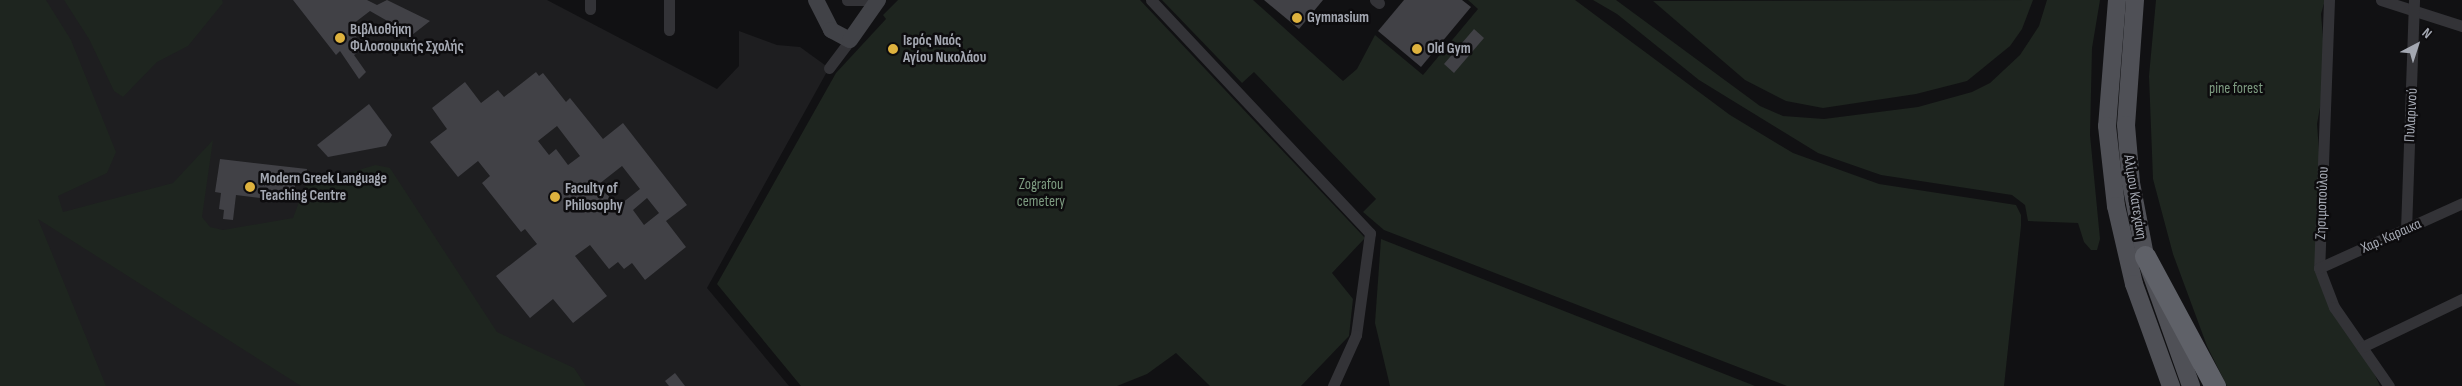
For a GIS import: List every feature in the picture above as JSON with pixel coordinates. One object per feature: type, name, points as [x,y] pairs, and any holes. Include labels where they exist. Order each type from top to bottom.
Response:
[{"type":"highway","points":[[2145,256],[2215,386]]},
{"type":"main road","name":"Αλίμου Κατεχάκη","points":[[2117,0],[2108,126],[2116,206],[2138,299],[2171,386]]},
{"type":"main road","name":"Αλίμου Κατεχάκη","points":[[2135,0],[2126,125],[2145,256],[2191,386]]},
{"type":"street","points":[[668,30],[669,0]]},
{"type":"street","points":[[816,0],[830,30],[850,40]]},
{"type":"street","points":[[847,0],[876,0]]},
{"type":"street","points":[[830,68],[876,0]]},
{"type":"street","points":[[1150,0],[1370,233],[1356,335],[1333,386]]},
{"type":"street","name":"Ζησιμοπούλου","points":[[2329,0],[2319,268],[2334,307],[2390,386]]},
{"type":"street","points":[[2381,0],[2415,6],[2462,26]]},
{"type":"street","name":"Πυλαρινού","points":[[2406,230],[2415,6]]},
{"type":"street","name":"Χαρ. Καραικα","points":[[2319,268],[2462,204]]},
{"type":"street","points":[[2362,348],[2462,299]]},
{"type":"shaded area","points":[[0,0],[547,0],[717,89],[739,66],[739,31],[777,45],[800,47],[829,68],[707,288],[789,386],[0,386]]},
{"type":"green space","points":[[0,0],[46,0],[71,40],[116,152],[107,173],[58,196],[63,212],[173,183],[213,140],[202,217],[210,227],[223,230],[293,218],[310,173],[336,177],[375,165],[390,168],[497,332],[574,368],[586,386],[301,386],[38,219],[106,386],[0,386]]},
{"type":"green space","points":[[64,0],[222,0],[223,3],[188,46],[157,62],[123,97],[114,91],[89,39]]},
{"type":"green space","name":"Zografou cemetery","points":[[898,0],[1140,0],[1365,238],[1332,273],[1353,299],[1349,336],[1301,386],[1210,386],[1176,353],[1147,374],[1117,386],[801,386],[717,284],[836,73],[886,19],[883,15]]},
{"type":"green space","points":[[1162,0],[1253,0],[1343,81],[1357,69],[1375,35],[1423,75],[1478,9],[1468,0],[1575,0],[1730,115],[1793,153],[1879,184],[2016,205],[2021,215],[2021,226],[2004,386],[1787,386],[1384,230],[1363,212],[1376,199],[1254,72],[1242,83]]},
{"type":"green space","points":[[1593,0],[1616,0],[1760,106],[1783,116],[1824,119],[1918,107],[1972,92],[1990,83],[2020,55],[2039,26],[2047,0],[2100,0],[2092,48],[2090,135],[2100,239],[2097,250],[2091,250],[2084,242],[2078,223],[2028,221],[2025,205],[2012,195],[1881,175],[1818,153],[1699,80],[1617,14]]},
{"type":"green space","points":[[2033,0],[2022,29],[2010,46],[1967,81],[1916,94],[1823,108],[1786,101],[1745,80],[1653,1]]},
{"type":"green space","name":"pine forest","points":[[2156,0],[2325,0],[2321,14],[2326,74],[2317,124],[2322,193],[2320,250],[2334,306],[2362,347],[2380,386],[2227,386],[2207,346],[2173,254],[2153,179],[2149,76]]},
{"type":"green space","points":[[1381,239],[1755,386],[1390,386],[1375,323]]},
{"type":"building","name":"Βιβλιοθήκη Φιλοσοφικής Σχολής","points":[[293,0],[367,0],[377,5],[387,0],[430,21],[412,35],[370,11],[353,24],[350,29],[365,48],[354,55],[366,72],[359,79],[340,51],[336,55]]},
{"type":"building","name":"Gymnasium","points":[[1264,0],[1323,0],[1299,29]]},
{"type":"building","name":"Old Gym","points":[[1404,0],[1462,0],[1471,7],[1421,67],[1378,31]]},
{"type":"building","points":[[1474,29],[1484,38],[1454,73],[1444,64]]},
{"type":"building","name":"Faculty of Philosophy","points":[[536,72],[539,76],[543,73],[566,102],[570,98],[603,139],[623,123],[687,205],[666,221],[686,247],[645,280],[632,263],[624,269],[618,262],[609,269],[590,245],[575,256],[607,296],[573,323],[553,299],[530,318],[496,276],[537,244],[525,229],[521,232],[482,183],[490,176],[478,161],[458,177],[430,142],[447,129],[432,108],[465,82],[481,103],[498,90],[504,97]],"holes":[[[557,126],[580,156],[568,165],[556,149],[549,155],[538,141]],[[622,166],[640,189],[617,207],[599,184]],[[647,198],[659,213],[644,225],[633,210]]]},
{"type":"building","points":[[369,104],[392,135],[386,146],[328,157],[317,145]]},
{"type":"building","name":"Modern Greek Language Teaching Centre","points":[[220,159],[307,169],[306,179],[296,178],[293,202],[236,195],[233,220],[223,219],[224,210],[219,209],[221,193],[215,192]]},
{"type":"building","points":[[675,373],[685,386],[669,386],[665,381]]},
{"type":"place","name":"Gymnasium","points":[[1297,18]]},
{"type":"place","name":"Βιβλιοθήκη Φιλοσοφικής Σχολής","points":[[340,38]]},
{"type":"place","name":"Ιερός Ναός Αγίου Νικολάου","points":[[893,49]]},
{"type":"place","name":"Old Gym","points":[[1417,49]]},
{"type":"place","name":"Modern Greek Language Teaching Centre","points":[[250,187]]},
{"type":"place","name":"Faculty of Philosophy","points":[[555,197]]}]
